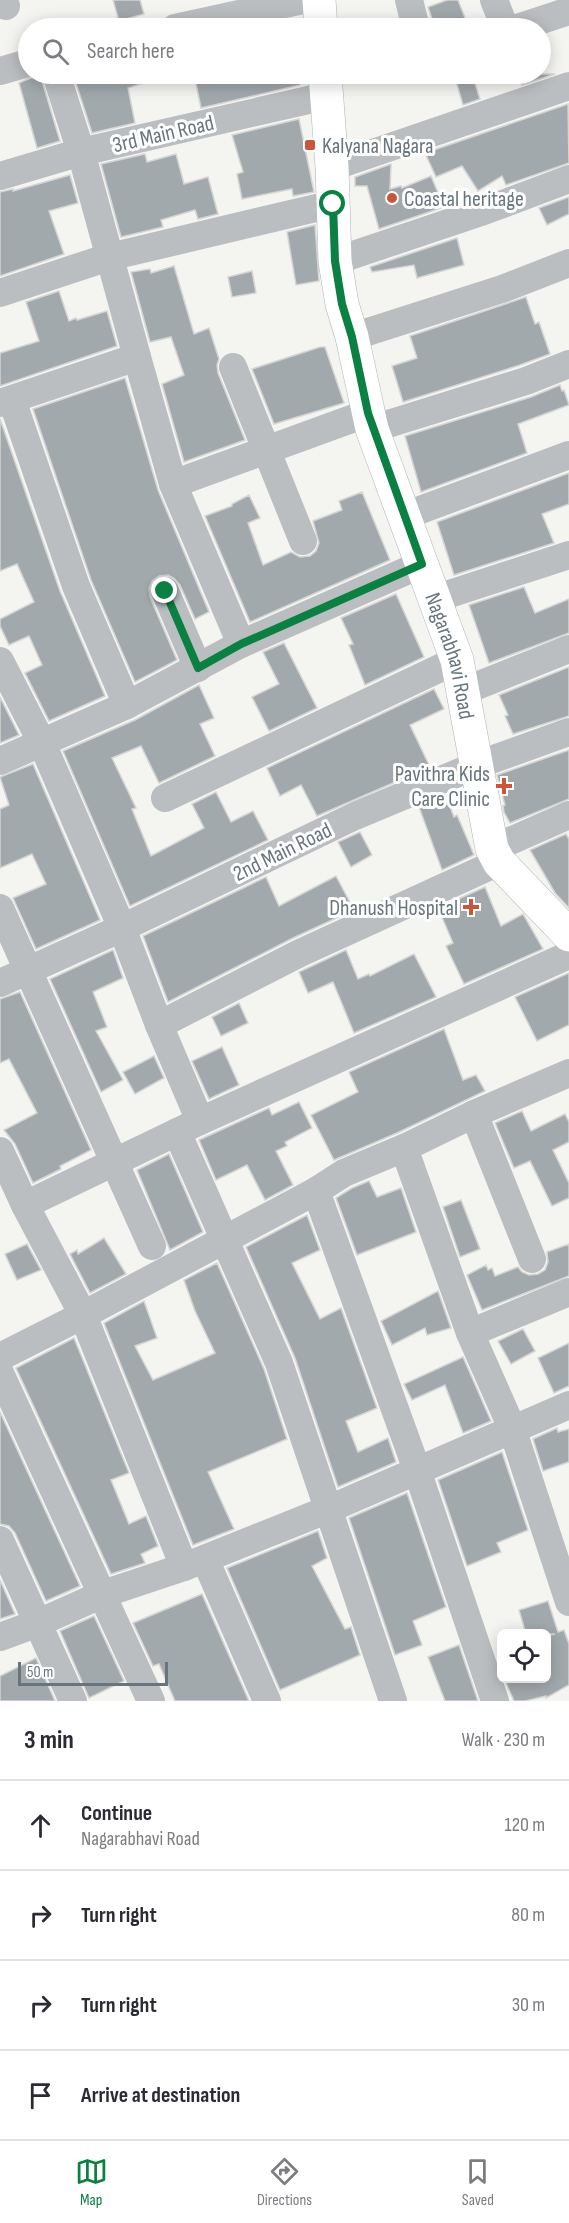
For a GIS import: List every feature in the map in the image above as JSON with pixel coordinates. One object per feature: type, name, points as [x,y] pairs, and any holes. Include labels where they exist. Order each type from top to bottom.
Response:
[{"type":"main road","points":[[319,0],[320,18]]},
{"type":"main road","name":"Nagarabhavi Road","points":[[325,85],[332,167],[335,261],[342,304],[352,337],[370,421],[457,660],[495,856]]},
{"type":"main road","points":[[495,856],[564,922]]},
{"type":"street","points":[[221,18],[303,0]]},
{"type":"street","points":[[409,0],[414,18]]},
{"type":"street","points":[[494,0],[501,18]]},
{"type":"street","points":[[548,18],[569,11]]},
{"type":"street","points":[[0,72],[18,66]]},
{"type":"street","points":[[59,84],[81,152],[173,484],[241,644]]},
{"type":"street","name":"3rd Main Road","points":[[0,176],[325,85]]},
{"type":"street","points":[[332,167],[569,86]]},
{"type":"street","points":[[335,261],[484,211],[569,178]]},
{"type":"street","points":[[0,293],[109,257],[333,204]]},
{"type":"street","points":[[352,337],[502,290],[569,263]]},
{"type":"street","points":[[128,705],[76,586],[6,402],[137,357]]},
{"type":"street","points":[[173,484],[266,449],[526,381],[569,364]]},
{"type":"street","points":[[233,366],[303,541]]},
{"type":"street","points":[[404,516],[569,455]]},
{"type":"street","points":[[434,599],[569,555]]},
{"type":"street","points":[[0,761],[128,705],[241,644],[422,564]]},
{"type":"street","points":[[165,591],[198,668]]},
{"type":"street","points":[[464,691],[569,649]]},
{"type":"street","points":[[165,798],[457,660]]},
{"type":"street","points":[[0,661],[42,743],[122,928],[159,1025],[224,1240],[279,1363],[393,1701]]},
{"type":"street","name":"2nd Main Road","points":[[0,983],[122,928],[355,816],[477,765],[569,732]]},
{"type":"street","points":[[159,1025],[495,856],[569,815]]},
{"type":"street","points":[[0,908],[152,1246]]},
{"type":"street","points":[[25,1205],[188,1126],[569,955]]},
{"type":"street","points":[[0,1357],[316,1191],[344,1173],[569,1073]]},
{"type":"street","points":[[474,1114],[532,1259]]},
{"type":"street","points":[[404,1148],[470,1333],[512,1428],[569,1602]]},
{"type":"street","points":[[0,1151],[25,1205],[83,1315],[195,1563],[267,1701]]},
{"type":"street","points":[[316,1191],[417,1470],[495,1701]]},
{"type":"street","points":[[470,1333],[569,1292]]},
{"type":"street","points":[[0,1373],[151,1701]]},
{"type":"street","points":[[0,1637],[39,1623],[103,1594],[195,1563],[329,1509],[569,1405]]},
{"type":"street","points":[[0,1540],[73,1701]]},
{"type":"building","points":[[113,0],[140,0],[144,14],[118,18]]},
{"type":"building","points":[[447,0],[458,0],[465,18],[432,18],[428,7]]},
{"type":"building","points":[[19,84],[43,84],[60,141],[37,148]]},
{"type":"building","points":[[76,84],[140,84],[128,88],[135,123],[92,133]]},
{"type":"building","points":[[196,84],[300,85],[201,108]]},
{"type":"building","points":[[457,84],[475,84],[480,99],[463,105]]},
{"type":"building","points":[[568,104],[569,163],[506,185],[502,176],[478,191],[462,166],[436,177],[425,153]]},
{"type":"building","points":[[299,119],[314,192],[293,196],[292,189],[242,199],[237,174],[243,172],[232,135]]},
{"type":"building","points":[[145,154],[147,162],[176,154],[184,184],[208,177],[218,214],[198,219],[195,210],[161,220],[163,227],[121,237],[101,164]]},
{"type":"building","points":[[391,164],[390,189],[401,186],[402,188],[431,176],[444,207],[379,229],[367,186],[355,186],[355,177]]},
{"type":"building","points":[[70,175],[78,203],[49,211],[64,254],[0,276],[0,192],[13,189],[13,191]]},
{"type":"building","points":[[569,197],[569,214],[547,225],[539,208]]},
{"type":"building","points":[[315,225],[319,281],[296,285],[287,232]]},
{"type":"building","points":[[457,238],[464,265],[417,278],[414,265],[372,272],[370,267]]},
{"type":"building","points":[[174,266],[194,334],[209,328],[219,359],[218,373],[245,440],[184,462],[162,384],[184,375],[171,337],[150,342],[131,272],[150,269],[151,273]]},
{"type":"building","points":[[252,271],[256,293],[232,297],[228,277]]},
{"type":"building","points":[[59,291],[69,321],[107,311],[117,346],[0,386],[0,353],[39,341],[26,302]]},
{"type":"building","points":[[526,297],[535,324],[539,322],[550,354],[403,402],[392,366],[417,358],[410,336]]},
{"type":"building","points":[[325,347],[344,403],[274,424],[252,369]]},
{"type":"building","points":[[125,378],[158,490],[209,612],[195,619],[180,585],[174,578],[168,575],[159,576],[152,581],[149,588],[150,597],[177,660],[135,682],[91,580],[33,409]]},
{"type":"building","points":[[560,385],[569,405],[518,424],[527,453],[421,492],[405,436],[531,397]]},
{"type":"building","points":[[0,419],[60,591],[105,696],[49,721],[25,673],[42,665],[29,636],[9,645],[0,626],[0,619],[34,602],[17,564],[0,571]]},
{"type":"building","points":[[569,473],[569,504],[542,514],[554,543],[454,575],[437,522]]},
{"type":"building","points":[[362,492],[390,560],[250,622],[205,516],[232,506],[249,495],[260,518],[248,523],[263,565],[291,552],[300,557],[310,556],[316,551],[319,543],[313,521],[342,510],[339,501]]},
{"type":"building","points":[[524,587],[535,613],[569,599],[569,633],[489,663],[469,605]]},
{"type":"building","points":[[396,594],[424,657],[365,685],[349,645],[353,644],[341,618]]},
{"type":"building","points":[[284,643],[317,708],[269,731],[252,697],[279,684],[263,652]]},
{"type":"building","points":[[569,667],[569,716],[513,734],[499,695]]},
{"type":"building","points":[[199,685],[214,718],[200,724],[215,756],[159,783],[141,746],[112,758],[136,808],[132,809],[151,856],[204,828],[192,804],[216,792],[231,822],[253,811],[268,840],[130,906],[63,751],[135,720]]},
{"type":"building","points":[[434,689],[444,709],[410,725],[430,767],[317,816],[301,785],[280,796],[267,768]]},
{"type":"building","points":[[0,697],[19,735],[0,743]]},
{"type":"building","points":[[569,750],[569,799],[510,823],[504,812],[503,806],[505,805],[497,775]]},
{"type":"building","points":[[33,764],[100,920],[36,949],[13,898],[46,884],[32,854],[0,868],[0,809],[9,805],[0,777]]},
{"type":"building","points":[[446,796],[474,855],[442,870],[419,807]]},
{"type":"building","points":[[360,832],[372,855],[351,867],[338,842]]},
{"type":"building","points":[[566,834],[569,839],[569,908],[555,893],[530,850]]},
{"type":"building","points":[[336,876],[354,910],[293,938],[168,1002],[143,936],[266,877],[279,906]]},
{"type":"building","points":[[485,887],[501,926],[523,914],[543,949],[464,984],[446,946],[453,943],[438,908]]},
{"type":"building","points":[[113,950],[123,978],[93,992],[107,1027],[96,1031],[123,1080],[101,1092],[50,979]]},
{"type":"building","points":[[346,950],[358,979],[369,974],[370,976],[414,954],[436,997],[354,1033],[333,982],[308,993],[299,972]]},
{"type":"building","points":[[569,973],[569,1025],[537,1041],[515,997]]},
{"type":"building","points":[[20,992],[91,1150],[33,1183],[15,1144],[4,1130],[37,1113],[9,1059],[0,1063],[0,999]]},
{"type":"building","points":[[239,1003],[248,1023],[221,1036],[212,1017]]},
{"type":"building","points":[[444,1029],[463,1080],[476,1075],[485,1091],[334,1160],[311,1115],[358,1092],[349,1072]]},
{"type":"building","points":[[222,1047],[239,1085],[209,1099],[192,1061]]},
{"type":"building","points":[[154,1056],[164,1078],[135,1094],[123,1072]]},
{"type":"building","points":[[299,1102],[312,1128],[285,1142],[287,1146],[276,1151],[293,1185],[265,1200],[247,1165],[216,1180],[199,1140],[269,1108],[272,1115]]},
{"type":"building","points":[[522,1111],[531,1131],[565,1114],[569,1122],[569,1142],[553,1150],[569,1183],[569,1198],[552,1206],[530,1161],[514,1168],[495,1123]]},
{"type":"building","points":[[169,1154],[203,1232],[170,1250],[137,1170]]},
{"type":"building","points":[[369,1181],[377,1197],[401,1188],[416,1232],[357,1255],[336,1198]]},
{"type":"building","points":[[461,1200],[480,1249],[460,1257],[443,1207]]},
{"type":"building","points":[[307,1215],[320,1250],[292,1263],[320,1319],[341,1308],[377,1408],[346,1421],[358,1452],[388,1438],[396,1462],[338,1487],[295,1358],[246,1247]]},
{"type":"building","points":[[104,1238],[126,1274],[90,1293],[70,1254],[77,1250],[78,1254]]},
{"type":"building","points":[[27,1244],[41,1270],[17,1280],[5,1254]]},
{"type":"building","points":[[569,1244],[569,1276],[482,1310],[467,1275],[486,1265],[488,1270],[492,1268],[495,1276],[518,1267],[529,1275],[538,1274],[545,1270],[548,1262],[547,1252]]},
{"type":"building","points":[[217,1263],[264,1369],[287,1439],[208,1472],[234,1529],[193,1545],[104,1323],[144,1301],[157,1338],[135,1346],[153,1380],[215,1353],[195,1311],[184,1280]]},
{"type":"building","points":[[438,1291],[451,1328],[427,1335],[425,1328],[392,1345],[381,1321]]},
{"type":"building","points":[[523,1329],[535,1351],[511,1364],[498,1341]]},
{"type":"building","points":[[74,1338],[129,1473],[111,1480],[129,1524],[146,1516],[158,1546],[141,1554],[145,1563],[111,1574],[16,1368]]},
{"type":"building","points":[[569,1343],[569,1386],[554,1393],[538,1358]]},
{"type":"building","points":[[463,1357],[491,1421],[463,1433],[445,1385],[412,1400],[404,1384]]},
{"type":"building","points":[[0,1412],[80,1586],[46,1601],[15,1533],[9,1526],[0,1524]]},
{"type":"building","points":[[557,1428],[558,1432],[569,1429],[569,1462],[543,1471],[533,1439]]},
{"type":"building","points":[[502,1452],[528,1530],[497,1543],[501,1552],[467,1566],[438,1480]]},
{"type":"building","points":[[407,1493],[446,1607],[413,1621],[422,1645],[395,1655],[349,1518]]},
{"type":"building","points":[[318,1531],[327,1558],[312,1566],[345,1629],[351,1627],[360,1655],[280,1690],[227,1568]]},
{"type":"building","points":[[0,1580],[15,1614],[0,1619]]},
{"type":"building","points":[[202,1594],[249,1701],[175,1701],[159,1664],[153,1666],[133,1623]]},
{"type":"building","points":[[548,1601],[558,1632],[564,1630],[569,1644],[569,1685],[546,1698],[546,1696],[514,1701],[506,1683],[551,1683],[551,1635],[555,1634],[551,1634],[551,1629],[525,1629],[519,1610]]},
{"type":"building","points":[[94,1616],[124,1681],[89,1698],[60,1631]]},
{"type":"building","points":[[459,1645],[478,1701],[445,1701],[428,1657]]},
{"type":"building","points":[[36,1658],[55,1701],[0,1701],[0,1676]]},
{"type":"place","name":"Kalyana Nagara","points":[[310,145]]},
{"type":"place","name":"Coastal heritage","points":[[392,198]]},
{"type":"place","name":"Pavithra Kids Care Clinic","points":[[504,786]]},
{"type":"place","name":"Dhanush Hospital","points":[[471,907]]},
{"type":"route","points":[[165,591],[198,668],[241,644],[422,564],[368,413],[352,337],[342,304],[335,261],[333,204]]}]
